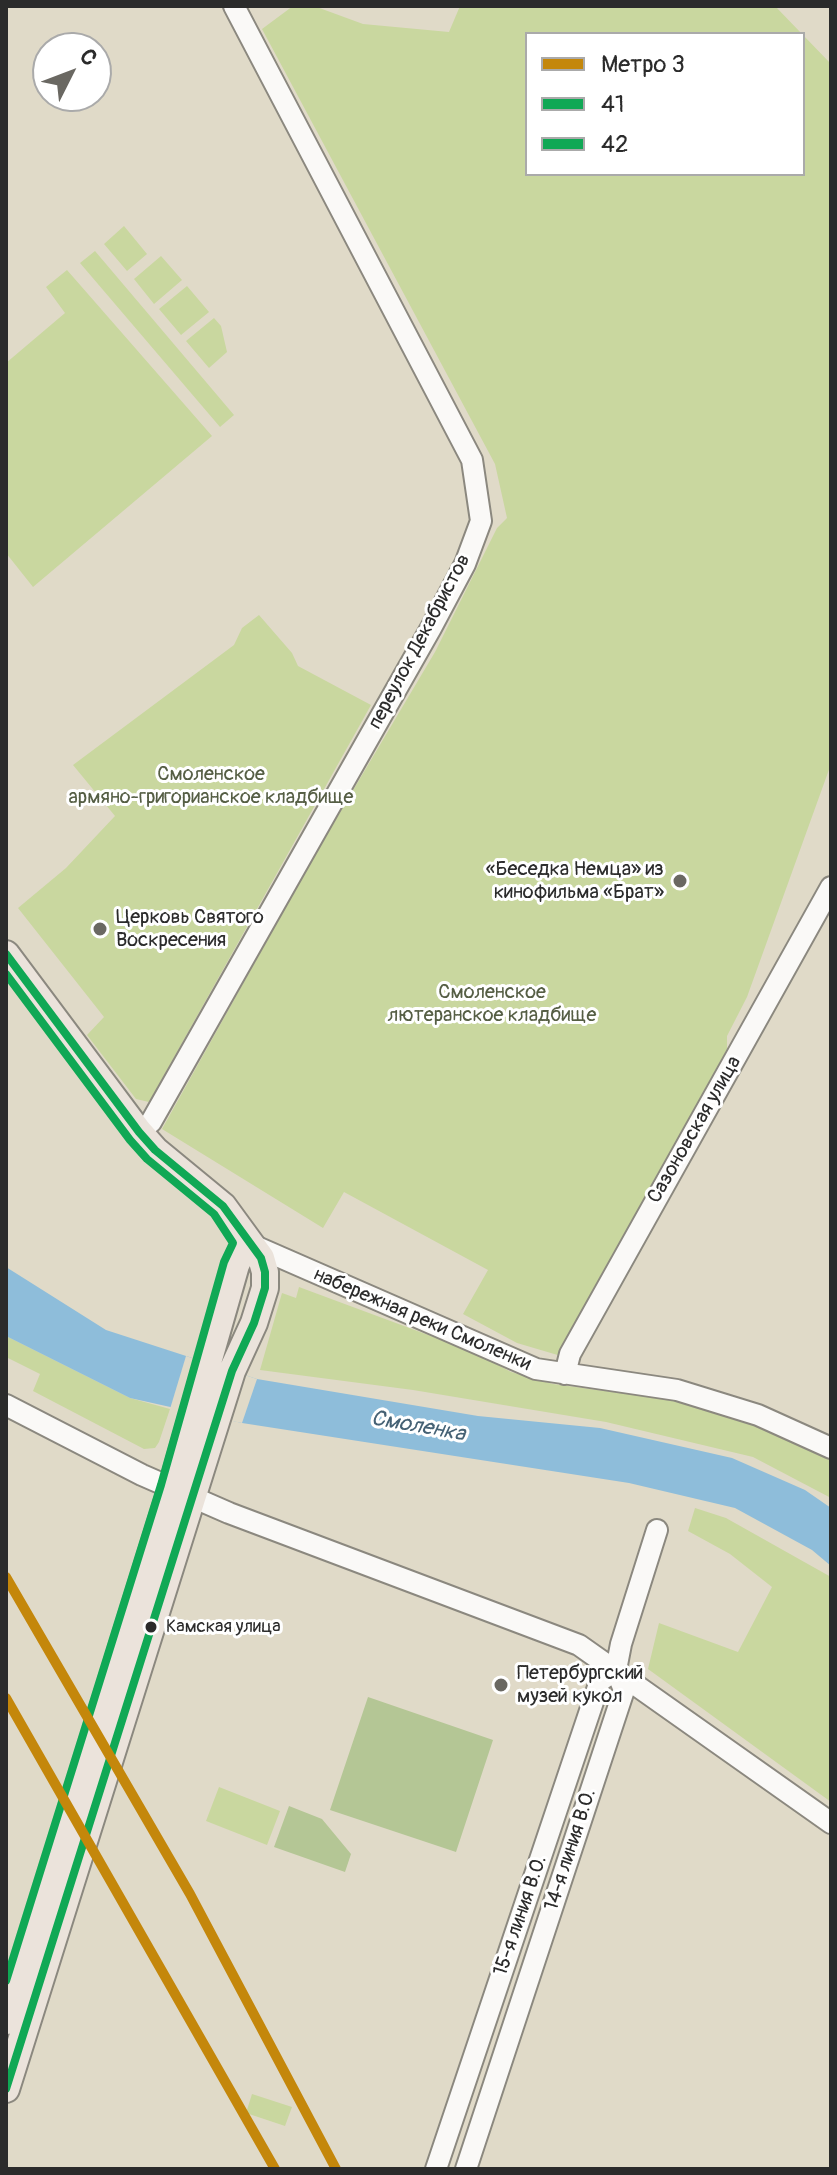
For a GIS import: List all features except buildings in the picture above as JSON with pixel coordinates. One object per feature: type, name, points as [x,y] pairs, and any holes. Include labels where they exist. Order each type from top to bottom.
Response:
[{"type":"main road","points":[[6,954],[139,1132],[155,1150],[223,1206],[247,1242],[236,1265],[220,1367],[6,2089]]},
{"type":"main road","points":[[6,2021],[182,1493]]},
{"type":"street","name":"переулок Декабристов","points":[[139,1132],[158,1109],[431,628],[465,564],[481,521],[472,460],[234,6]]},
{"type":"street","name":"Сазоновская улица","points":[[565,1374],[570,1354],[831,887]]},
{"type":"street","name":"набережная реки Смоленки","points":[[247,1242],[518,1362],[565,1374],[677,1390],[758,1415],[831,1448]]},
{"type":"street","points":[[6,1405],[182,1493],[579,1645],[831,1823]]},
{"type":"street","name":"14-я линия В.О.","points":[[466,2169],[624,1690],[616,1670],[621,1644],[657,1530]]},
{"type":"street","name":"15-я линия В.О.","points":[[436,2169],[600,1681],[616,1670]]},
{"type":"street","points":[[493,1999],[519,2008]]},
{"type":"green space","name":"Смоленское лютеранское кладбище","points":[[293,6],[314,6],[363,24],[449,32],[460,6],[775,6],[800,32],[525,32],[525,176],[805,176],[805,37],[831,64],[831,764],[747,997],[727,1036],[727,1049],[561,1356],[517,1343],[463,1314],[488,1270],[344,1192],[323,1228],[162,1129],[317,851],[435,652],[497,528],[507,518],[495,464],[262,29]]},
{"type":"green space","points":[[124,226],[147,254],[127,271],[104,244]]},
{"type":"green space","points":[[95,251],[234,415],[220,427],[80,263]]},
{"type":"green space","points":[[161,256],[182,280],[154,304],[134,279]]},
{"type":"green space","points":[[67,270],[212,436],[33,587],[6,553],[6,363],[65,313],[46,287]]},
{"type":"green space","points":[[187,286],[209,312],[181,335],[159,309]]},
{"type":"green space","points":[[214,318],[221,326],[227,352],[209,368],[186,341]]},
{"type":"green space","name":"Смоленское армяно-григорианское кладбище","points":[[259,615],[292,653],[298,666],[371,705],[149,1102],[136,1099],[87,1035],[104,1017],[18,908],[66,868],[115,816],[73,765],[234,645],[242,628]]},
{"type":"green space","points":[[299,1287],[474,1352],[511,1372],[553,1384],[673,1400],[761,1428],[831,1459],[831,1498],[753,1457],[606,1422],[413,1390],[260,1370],[282,1293],[296,1298]]},
{"type":"green space","points":[[6,1336],[130,1398],[170,1409],[155,1448],[144,1449],[33,1391],[40,1374],[6,1357]]},
{"type":"green space","points":[[695,1508],[726,1518],[831,1577],[831,1802],[648,1669],[659,1623],[738,1652],[772,1587],[730,1554],[688,1531]]},
{"type":"green space","points":[[368,1697],[493,1740],[456,1852],[330,1810]]},
{"type":"green space","points":[[219,1787],[280,1811],[267,1845],[206,1821]]},
{"type":"green space","points":[[289,1806],[322,1819],[351,1854],[345,1872],[274,1847]]},
{"type":"green space","points":[[252,2094],[292,2107],[285,2126],[246,2113]]},
{"type":"water","name":"Смоленка","points":[[6,1267],[106,1330],[257,1379],[478,1416],[600,1428],[732,1458],[805,1490],[831,1508],[831,1566],[812,1550],[735,1508],[629,1483],[242,1423],[130,1398],[6,1336]]},
{"type":"pier","points":[[186,1356],[257,1379],[242,1423],[170,1409]]},
{"type":"metro line","name":"3","points":[[6,1577],[190,1894],[336,2169]]},
{"type":"metro line","name":"3","points":[[6,1698],[275,2169]]},
{"type":"transit line","name":"41","points":[[6,954],[139,1132],[155,1150],[223,1206],[261,1258],[265,1272],[265,1288],[254,1323],[232,1371],[6,2089]]},
{"type":"transit line","name":"42","points":[[6,974],[130,1140],[147,1159],[214,1214],[233,1243],[224,1262],[161,1485],[6,1981]]},
{"type":"place","name":"«Беседка Немца» из кинофильма «Брат»","points":[[680,881]]},
{"type":"place","name":"Церковь Святого Воскресения","points":[[100,929]]},
{"type":"place","name":"Камская улица","points":[[151,1627]]},
{"type":"place","name":"Петербургский музей кукол","points":[[501,1685]]}]
